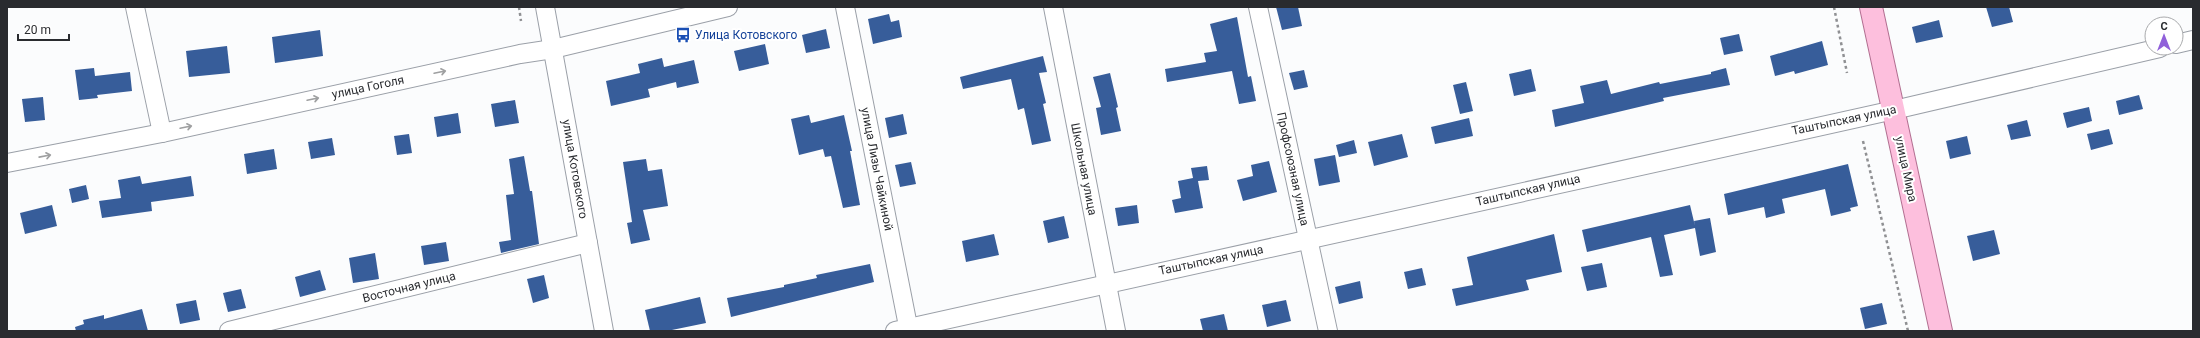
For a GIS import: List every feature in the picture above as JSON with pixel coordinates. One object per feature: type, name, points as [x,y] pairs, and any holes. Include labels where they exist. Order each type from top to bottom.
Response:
[{"type":"main road","name":"улица Мира","points":[[1871,7],[1941,331]]},
{"type":"street","points":[[135,7],[162,133]]},
{"type":"street","name":"улица Котовского","points":[[545,7],[604,331]]},
{"type":"street","name":"улица Гоголя","points":[[7,164],[162,133],[520,54],[553,49],[728,7]]},
{"type":"street","name":"улица Лизы Чайкиной","points":[[845,7],[904,330]]},
{"type":"street","name":"Школьная улица","points":[[1053,7],[1116,331]]},
{"type":"street","name":"Профсоюзная улица","points":[[1258,7],[1328,331]]},
{"type":"street","name":"Таштыпская улица","points":[[904,330],[1106,283],[1894,110],[2144,52]]},
{"type":"street","name":"Восточная улица","points":[[229,331],[588,243]]},
{"type":"path","points":[[519,7],[521,21]]},
{"type":"path","points":[[1834,7],[1848,73]]},
{"type":"path","points":[[1863,141],[1908,331]]},
{"type":"building","points":[[1276,7],[1298,7],[1302,26],[1282,30]]},
{"type":"building","points":[[1986,7],[2009,7],[2013,22],[1992,27]]},
{"type":"building","points":[[889,14],[891,22],[899,20],[902,37],[873,44],[868,19]]},
{"type":"building","points":[[1237,17],[1248,77],[1251,76],[1256,101],[1239,104],[1232,71],[1167,82],[1165,69],[1206,62],[1204,53],[1217,51],[1210,24]]},
{"type":"building","points":[[1939,20],[1943,37],[1916,43],[1912,27]]},
{"type":"building","points":[[826,29],[830,48],[806,53],[802,35]]},
{"type":"building","points":[[320,30],[323,56],[275,63],[272,37]]},
{"type":"building","points":[[1739,34],[1743,51],[1724,55],[1720,38]]},
{"type":"building","points":[[1822,41],[1828,65],[1795,74],[1794,71],[1775,76],[1770,56]]},
{"type":"building","points":[[765,44],[769,64],[739,71],[734,51]]},
{"type":"building","points":[[227,46],[230,73],[189,77],[186,51]]},
{"type":"building","points":[[1043,56],[1047,72],[1039,73],[1046,103],[1043,104],[1051,141],[1032,145],[1024,108],[1018,110],[1011,79],[963,89],[960,77]]},
{"type":"building","points":[[662,58],[664,67],[694,60],[699,83],[677,88],[676,82],[648,89],[650,97],[611,106],[606,81],[640,73],[638,64]]},
{"type":"building","points":[[94,68],[95,76],[130,72],[132,91],[97,95],[98,98],[79,100],[75,70]]},
{"type":"building","points":[[1726,68],[1730,85],[1663,98],[1664,101],[1555,127],[1552,110],[1584,103],[1580,86],[1607,80],[1611,94],[1659,82],[1660,84],[1711,74],[1711,72]]},
{"type":"building","points":[[1531,69],[1536,91],[1514,96],[1509,74]]},
{"type":"building","points":[[1304,70],[1308,87],[1294,90],[1289,73]]},
{"type":"building","points":[[1110,73],[1118,107],[1116,108],[1121,131],[1101,135],[1096,108],[1101,107],[1093,77]]},
{"type":"building","points":[[1466,82],[1473,111],[1460,114],[1453,85]]},
{"type":"building","points":[[2139,95],[2143,109],[2119,115],[2116,101]]},
{"type":"building","points":[[43,97],[45,120],[25,122],[22,99]]},
{"type":"building","points":[[515,100],[519,123],[495,127],[491,104]]},
{"type":"building","points":[[2089,107],[2092,121],[2067,128],[2063,113]]},
{"type":"building","points":[[458,113],[461,133],[437,137],[434,117]]},
{"type":"building","points":[[903,114],[907,134],[889,138],[885,118]]},
{"type":"building","points":[[809,115],[811,123],[844,115],[852,151],[850,151],[860,205],[843,208],[831,156],[825,157],[823,149],[799,155],[791,119]]},
{"type":"building","points":[[1469,118],[1473,136],[1435,144],[1431,127]]},
{"type":"building","points":[[2027,120],[2031,136],[2011,140],[2007,125]]},
{"type":"building","points":[[2109,129],[2113,144],[2091,150],[2087,134]]},
{"type":"building","points":[[409,134],[412,153],[397,155],[394,136]]},
{"type":"building","points":[[1402,134],[1408,157],[1374,166],[1368,142]]},
{"type":"building","points":[[1967,136],[1971,154],[1950,159],[1946,141]]},
{"type":"building","points":[[332,138],[335,155],[311,159],[308,142]]},
{"type":"building","points":[[1354,140],[1357,153],[1339,157],[1336,145]]},
{"type":"building","points":[[274,149],[277,169],[247,174],[244,154]]},
{"type":"building","points":[[1335,155],[1340,182],[1319,186],[1314,159]]},
{"type":"building","points":[[524,156],[530,191],[532,191],[539,244],[501,253],[499,242],[511,240],[506,195],[514,194],[509,159]]},
{"type":"building","points":[[646,159],[648,171],[662,169],[668,206],[643,210],[650,240],[631,244],[627,223],[632,222],[623,162]]},
{"type":"building","points":[[1269,161],[1277,192],[1243,201],[1237,180],[1253,176],[1251,165]]},
{"type":"building","points":[[911,162],[916,184],[900,187],[895,165]]},
{"type":"building","points":[[1848,164],[1858,206],[1850,208],[1851,211],[1831,216],[1825,189],[1782,199],[1785,213],[1766,218],[1764,207],[1728,215],[1724,194]]},
{"type":"building","points":[[1207,166],[1209,180],[1198,181],[1203,208],[1175,213],[1172,200],[1181,198],[1178,181],[1193,178],[1191,168]]},
{"type":"building","points":[[140,176],[142,184],[191,176],[194,196],[151,202],[152,211],[102,218],[99,201],[121,198],[118,180]]},
{"type":"building","points":[[86,185],[89,199],[72,203],[69,189]]},
{"type":"building","points":[[52,205],[57,226],[25,234],[20,213]]},
{"type":"building","points":[[1137,205],[1139,223],[1118,226],[1115,208]]},
{"type":"building","points":[[1690,205],[1695,226],[1694,221],[1710,218],[1716,252],[1700,256],[1695,228],[1664,235],[1673,275],[1660,277],[1651,237],[1587,252],[1582,230]]},
{"type":"building","points":[[1064,216],[1069,238],[1048,243],[1043,221]]},
{"type":"building","points":[[1994,230],[2000,254],[1973,261],[1967,236]]},
{"type":"building","points":[[994,234],[999,255],[966,262],[962,241]]},
{"type":"building","points":[[1554,234],[1562,272],[1526,280],[1529,290],[1456,306],[1452,289],[1473,285],[1467,257]]},
{"type":"building","points":[[446,242],[449,261],[424,265],[421,246]]},
{"type":"building","points":[[375,253],[379,279],[353,283],[349,258]]},
{"type":"building","points":[[1602,263],[1607,287],[1587,291],[1581,267]]},
{"type":"building","points":[[870,264],[874,282],[731,317],[727,298],[784,287],[784,285],[817,278],[816,275]]},
{"type":"building","points":[[1422,268],[1426,285],[1408,289],[1404,272]]},
{"type":"building","points":[[320,270],[326,290],[300,297],[295,277]]},
{"type":"building","points":[[544,275],[549,298],[533,303],[527,279]]},
{"type":"building","points":[[1360,281],[1363,298],[1339,304],[1335,287]]},
{"type":"building","points":[[241,289],[246,308],[228,312],[223,293]]},
{"type":"building","points":[[700,297],[706,323],[667,331],[650,331],[645,310]]},
{"type":"building","points":[[196,300],[200,320],[180,324],[176,304]]},
{"type":"building","points":[[1286,300],[1291,321],[1267,327],[1262,305]]},
{"type":"building","points":[[1882,303],[1887,324],[1865,329],[1860,308]]},
{"type":"building","points":[[142,309],[148,331],[76,331],[75,327],[84,324],[83,320],[104,315],[104,319]]},
{"type":"building","points":[[1224,314],[1228,331],[1203,331],[1200,319]]},
{"type":"place","name":"Улица Котовского","points":[[683,35]]}]
